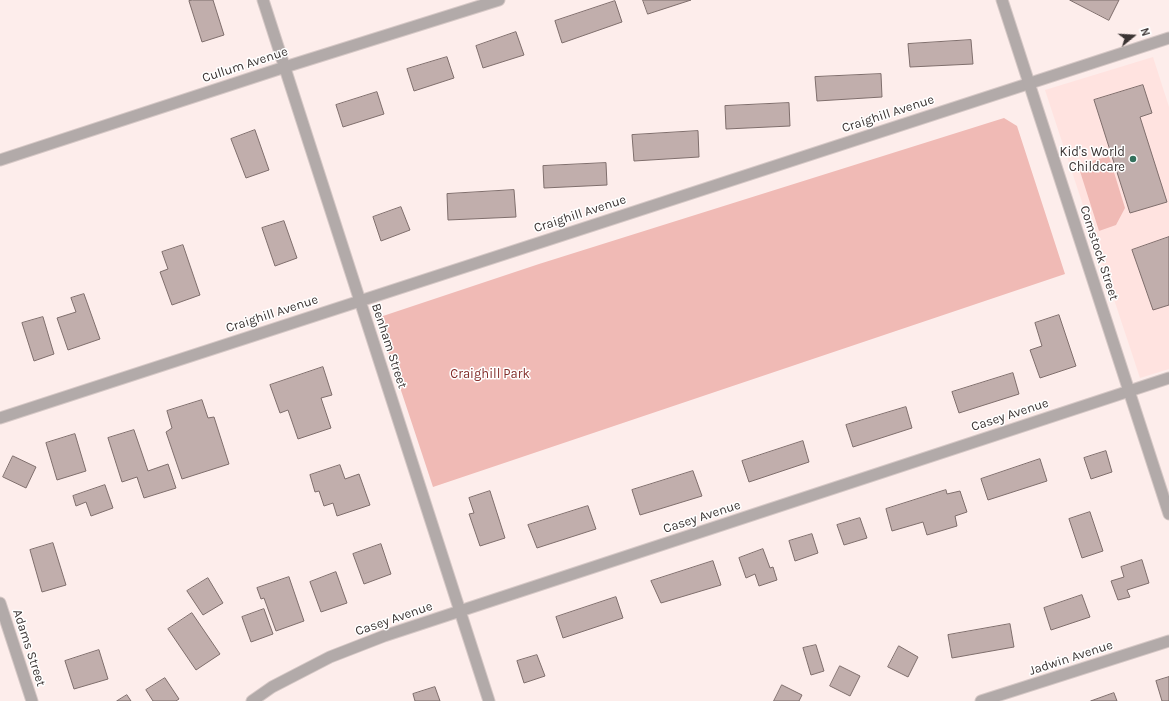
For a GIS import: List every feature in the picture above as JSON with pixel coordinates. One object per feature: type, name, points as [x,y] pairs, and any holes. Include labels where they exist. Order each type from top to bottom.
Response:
[{"type":"street","name":"Benham Street","points":[[263,0],[489,701]]},
{"type":"street","name":"Cullum Avenue","points":[[0,160],[285,67],[499,0]]},
{"type":"street","name":"Comstock Street","points":[[1002,0],[1169,514]]},
{"type":"street","name":"Craighill Avenue","points":[[0,418],[1169,38]]},
{"type":"street","name":"Casey Avenue","points":[[252,701],[272,687],[330,657],[384,636],[1169,378]]},
{"type":"street","name":"Adams Street","points":[[0,603],[32,701]]},
{"type":"street","name":"Jadwin Avenue","points":[[981,701],[1169,641]]},
{"type":"shaded area","points":[[1153,57],[1169,107],[1169,369],[1140,378],[1045,90]]},
{"type":"green space","name":"Craighill Park","points":[[1004,118],[1017,126],[1065,274],[433,487],[377,318],[539,264]]},
{"type":"green space","points":[[1109,156],[1125,208],[1116,225],[1099,231],[1078,165]]},
{"type":"building","points":[[213,0],[224,35],[202,42],[189,1]]},
{"type":"building","points":[[643,0],[691,0],[648,14]]},
{"type":"building","points":[[1070,0],[1119,0],[1109,20]]},
{"type":"building","points":[[615,1],[622,22],[562,43],[555,21]]},
{"type":"building","points":[[516,32],[524,55],[483,68],[476,46]]},
{"type":"building","points":[[971,40],[973,64],[910,67],[908,44]]},
{"type":"building","points":[[447,57],[454,78],[414,91],[407,69]]},
{"type":"building","points":[[881,74],[882,97],[817,101],[815,77]]},
{"type":"building","name":"Kid's World Childcare","points":[[1143,85],[1152,113],[1140,117],[1167,202],[1130,213],[1094,100]]},
{"type":"building","points":[[377,92],[384,114],[343,127],[336,105]]},
{"type":"building","points":[[789,103],[790,126],[726,129],[725,106]]},
{"type":"building","points":[[255,130],[269,170],[246,178],[231,139]]},
{"type":"building","points":[[698,131],[699,157],[634,161],[632,135]]},
{"type":"building","points":[[606,163],[607,185],[544,188],[543,166]]},
{"type":"building","points":[[514,190],[516,217],[448,220],[447,194]]},
{"type":"building","points":[[401,207],[410,230],[381,241],[373,217]]},
{"type":"building","points":[[284,221],[297,258],[275,266],[262,228]]},
{"type":"building","points":[[1169,237],[1169,305],[1153,310],[1132,250]]},
{"type":"building","points":[[183,245],[200,295],[172,305],[160,272],[168,269],[162,252]]},
{"type":"building","points":[[84,294],[100,339],[68,350],[57,318],[76,312],[71,298]]},
{"type":"building","points":[[1059,315],[1076,366],[1040,378],[1030,350],[1042,346],[1035,323]]},
{"type":"building","points":[[43,317],[54,354],[34,361],[22,323]]},
{"type":"building","points":[[323,367],[332,395],[321,398],[331,428],[298,439],[288,410],[280,413],[270,385]]},
{"type":"building","points":[[1013,373],[1019,394],[959,413],[952,392]]},
{"type":"building","points":[[202,400],[208,418],[214,417],[229,464],[182,479],[166,432],[172,428],[167,411]]},
{"type":"building","points":[[906,407],[912,428],[853,447],[846,425]]},
{"type":"building","points":[[134,430],[148,471],[168,464],[176,488],[144,498],[137,477],[122,482],[108,438]]},
{"type":"building","points":[[75,434],[86,471],[57,480],[46,443]]},
{"type":"building","points":[[803,441],[809,462],[749,482],[742,461]]},
{"type":"building","points":[[1106,451],[1112,472],[1091,479],[1084,458]]},
{"type":"building","points":[[13,456],[36,467],[26,488],[3,477]]},
{"type":"building","points":[[1040,459],[1047,481],[988,500],[981,479]]},
{"type":"building","points":[[340,465],[345,479],[359,474],[370,505],[337,516],[333,503],[324,506],[319,491],[315,492],[310,475]]},
{"type":"building","points":[[693,471],[702,496],[640,515],[632,490]]},
{"type":"building","points":[[105,485],[113,508],[91,516],[86,502],[76,506],[73,496]]},
{"type":"building","points":[[946,490],[947,494],[960,491],[967,512],[955,516],[957,526],[927,535],[923,522],[892,531],[886,509]]},
{"type":"building","points":[[490,491],[505,538],[480,546],[469,514],[474,513],[469,498]]},
{"type":"building","points":[[588,506],[596,529],[537,548],[528,525]]},
{"type":"building","points":[[1090,512],[1103,551],[1082,558],[1069,519]]},
{"type":"building","points":[[860,518],[867,538],[844,545],[837,525]]},
{"type":"building","points":[[812,534],[818,553],[795,561],[789,541]]},
{"type":"building","points":[[53,543],[66,585],[42,592],[30,550]]},
{"type":"building","points":[[381,544],[391,574],[364,584],[353,554]]},
{"type":"building","points":[[763,549],[770,568],[773,567],[777,580],[759,586],[755,574],[746,578],[739,558]]},
{"type":"building","points":[[1142,560],[1149,583],[1127,590],[1130,597],[1118,600],[1111,581],[1124,577],[1121,567]]},
{"type":"building","points":[[713,561],[721,585],[661,603],[651,581]]},
{"type":"building","points":[[336,572],[347,603],[321,612],[310,582]]},
{"type":"building","points":[[289,577],[304,621],[276,631],[264,598],[261,599],[257,588]]},
{"type":"building","points":[[208,578],[223,603],[203,615],[187,591]]},
{"type":"building","points":[[1082,595],[1090,617],[1051,630],[1044,608]]},
{"type":"building","points":[[616,597],[623,618],[563,638],[556,617]]},
{"type":"building","points":[[264,609],[273,634],[251,642],[242,617]]},
{"type":"building","points":[[192,613],[220,654],[196,670],[168,629]]},
{"type":"building","points":[[1010,624],[1014,647],[952,658],[948,635]]},
{"type":"building","points":[[816,645],[824,671],[811,675],[803,648]]},
{"type":"building","points":[[899,646],[918,657],[908,677],[888,667]]},
{"type":"building","points":[[99,650],[108,679],[74,689],[65,661]]},
{"type":"building","points":[[537,655],[545,676],[524,683],[517,661]]},
{"type":"building","points":[[840,666],[860,676],[850,696],[830,686]]},
{"type":"building","points":[[1169,677],[1169,701],[1162,701],[1156,681]]},
{"type":"building","points":[[165,678],[179,699],[176,701],[153,701],[146,690]]},
{"type":"building","points":[[782,685],[802,695],[799,701],[774,701]]},
{"type":"building","points":[[435,687],[440,701],[415,701],[413,694]]},
{"type":"building","points":[[1114,693],[1117,701],[1091,701]]},
{"type":"building","points":[[127,695],[131,701],[117,701]]},
{"type":"place","name":"Kid's World Childcare","points":[[1133,159]]}]
